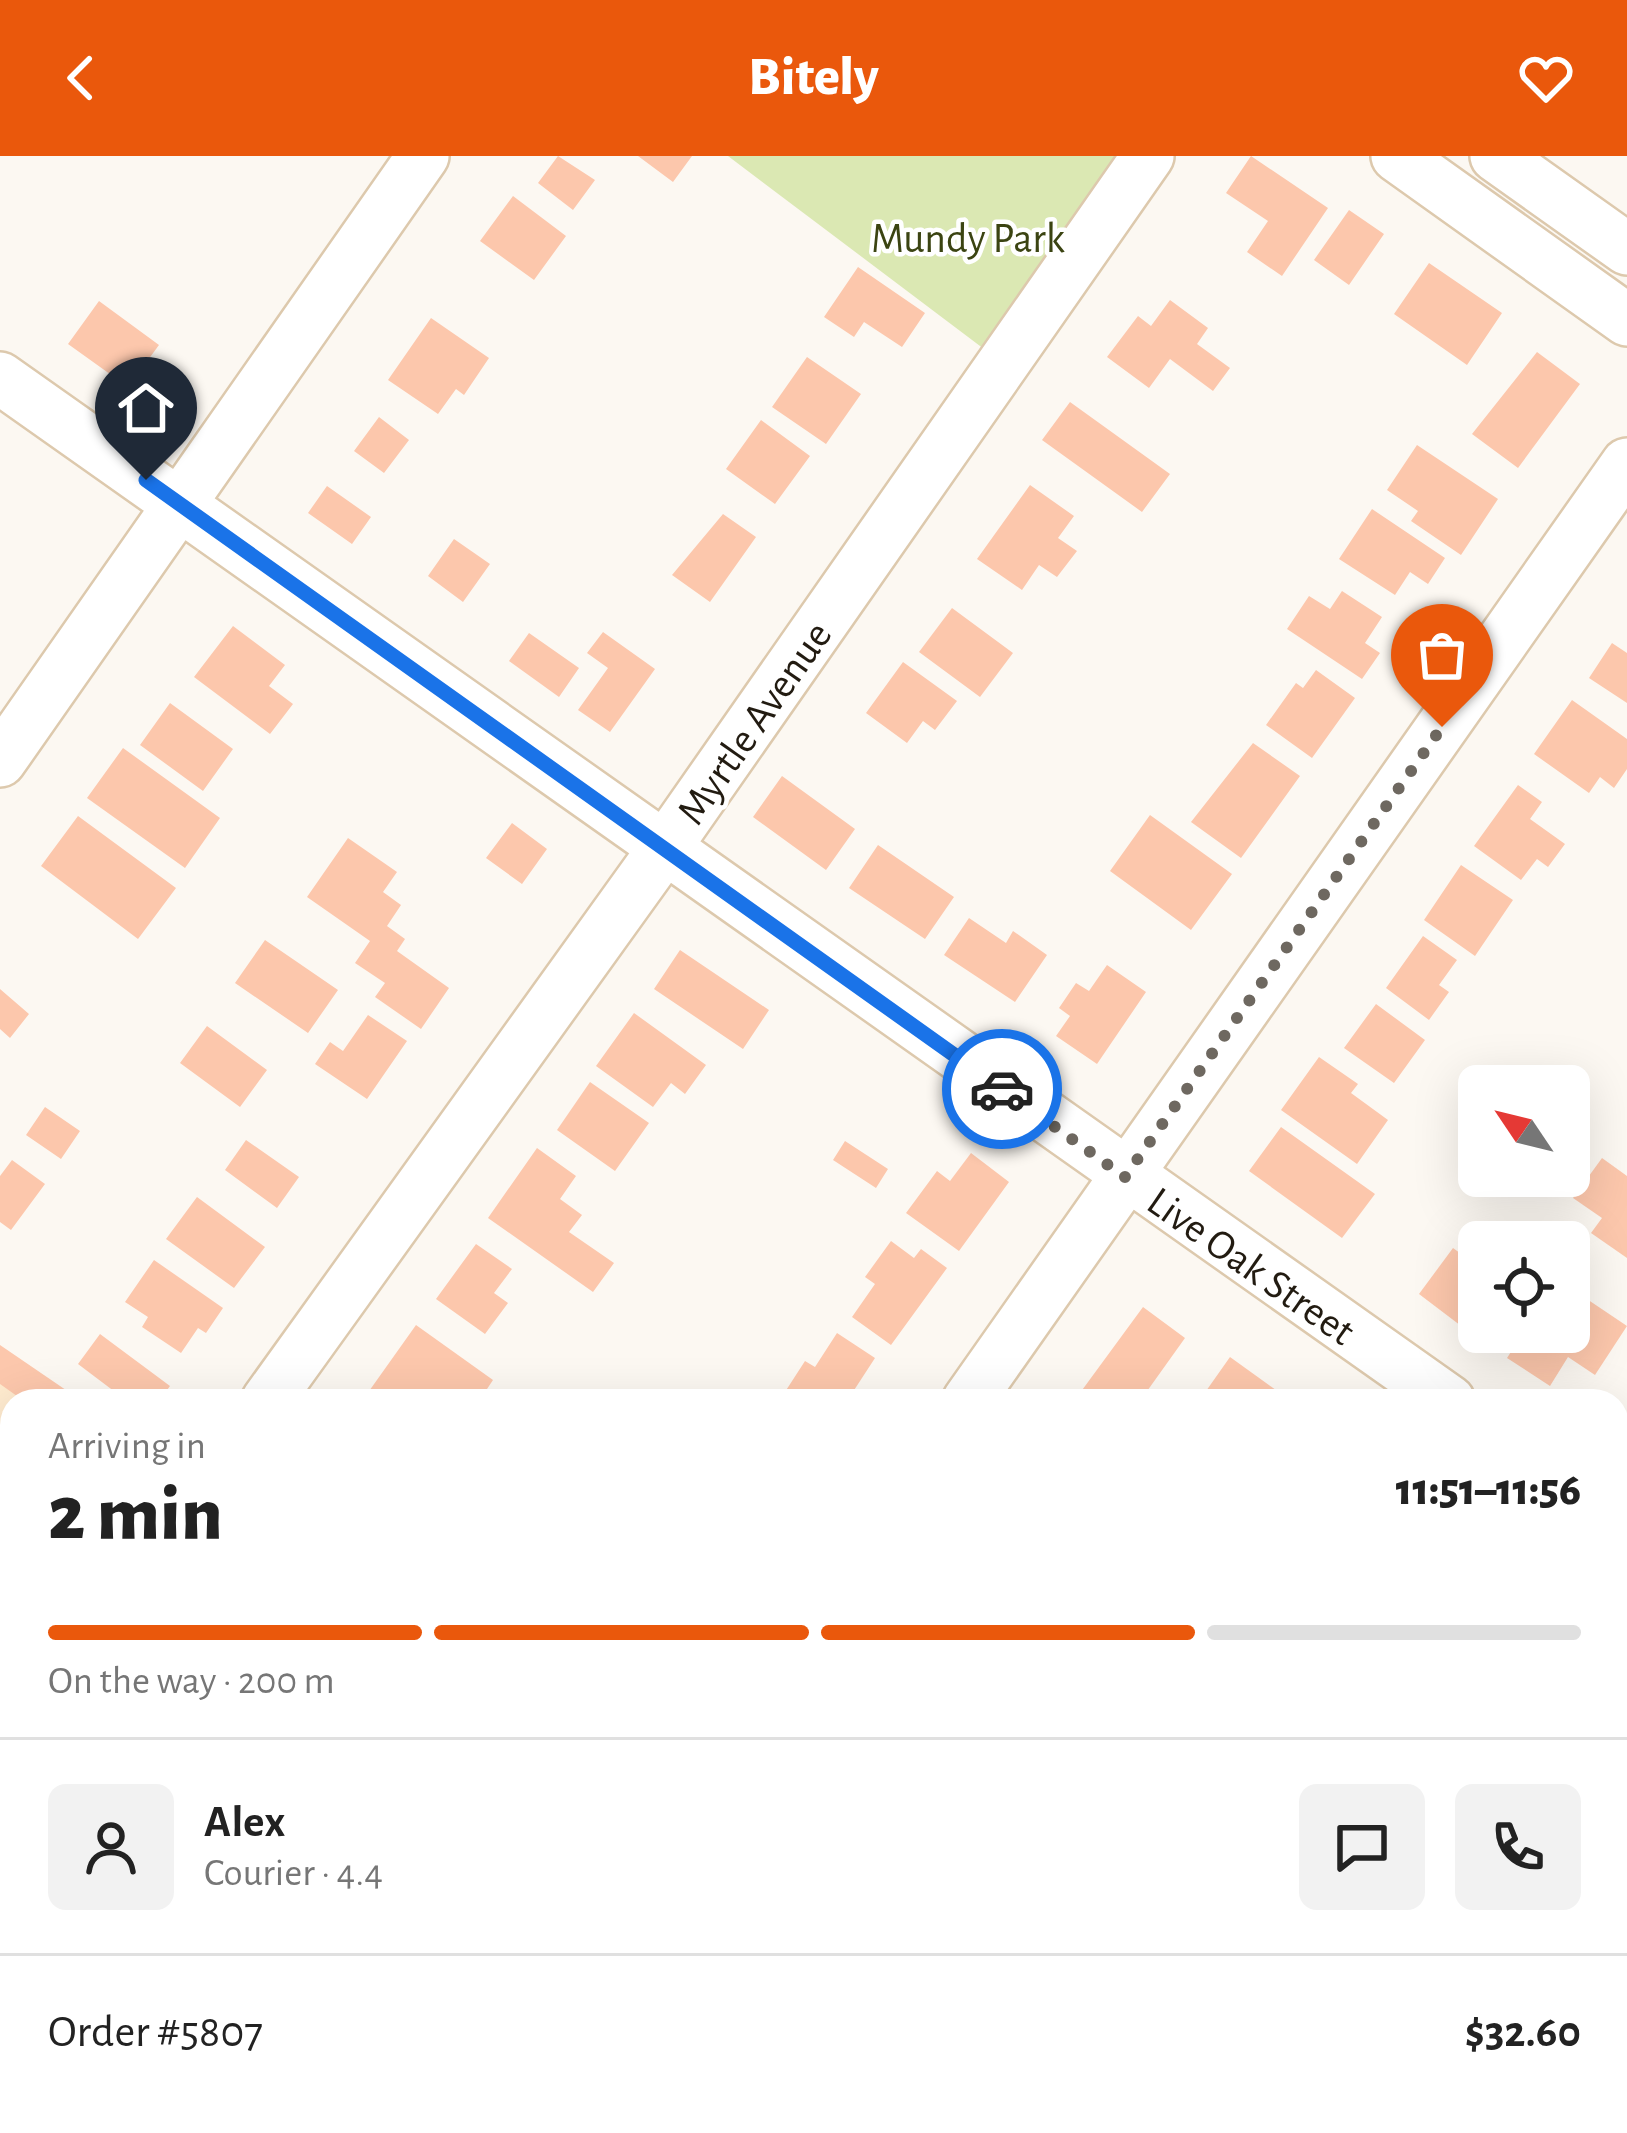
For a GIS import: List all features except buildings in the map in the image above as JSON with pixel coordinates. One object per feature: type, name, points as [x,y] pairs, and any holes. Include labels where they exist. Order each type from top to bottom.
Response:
[{"type":"street","points":[[0,760],[183,505],[423,156]]},
{"type":"street","name":"Myrtle Avenue","points":[[276,1389],[666,846],[1148,156]]},
{"type":"street","points":[[1397,156],[1627,320]]},
{"type":"street","points":[[1496,156],[1627,249]]},
{"type":"street","name":"Live Oak Street","points":[[0,378],[666,846],[1125,1177],[1432,1389]]},
{"type":"street","points":[[976,1389],[1627,464]]},
{"type":"shaded area","points":[[0,1351],[49,1389],[0,1389]]},
{"type":"green space","name":"Mundy Park","points":[[728,156],[1127,156],[984,349]]},
{"type":"way so far","points":[[1002,1089],[1125,1177],[1442,727]]},
{"type":"route","points":[[146,480],[1002,1089]]}]
